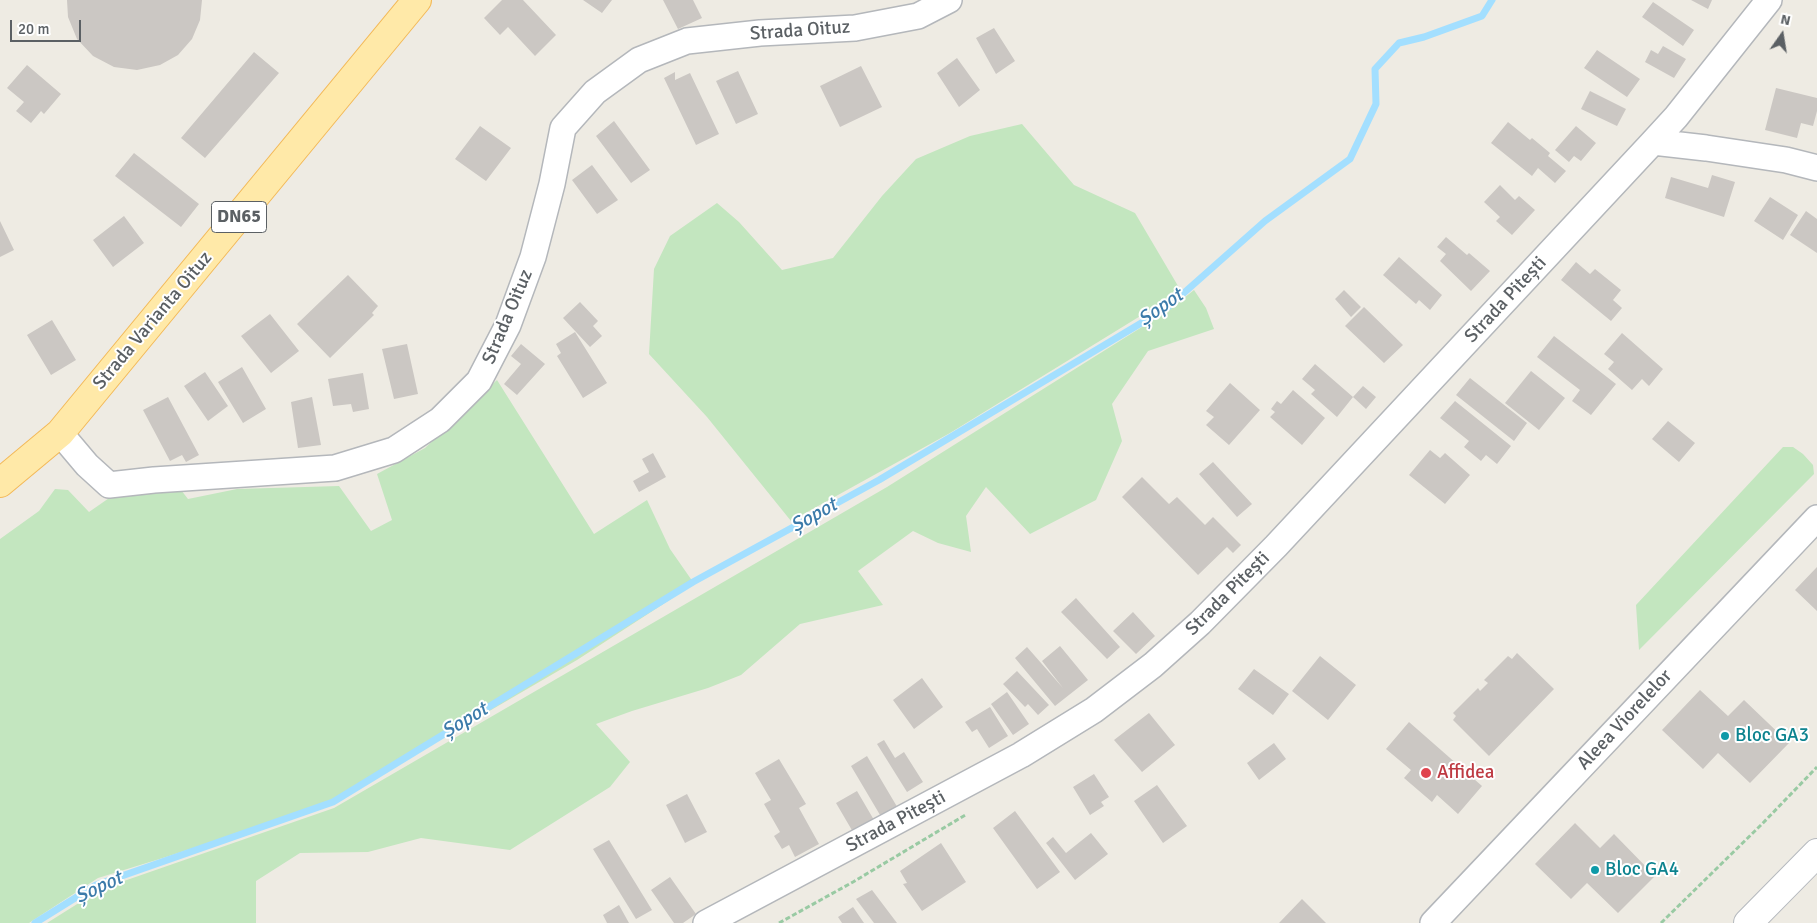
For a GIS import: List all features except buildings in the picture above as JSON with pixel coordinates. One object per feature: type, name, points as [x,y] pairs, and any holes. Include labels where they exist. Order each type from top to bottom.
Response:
[{"type":"main road","name":"Strada Varianta Oituz","points":[[60,433],[417,0]]},
{"type":"main road","name":"DN65","points":[[0,483],[60,433]]},
{"type":"street","name":"Strada Oituz","points":[[60,433],[87,466],[109,485],[154,480],[335,468],[394,450],[440,420],[480,380],[508,324],[533,257],[552,184],[563,128],[595,92],[639,60],[687,41],[760,33],[855,28],[918,16],[950,0]]},
{"type":"street","name":"Strada Pitești","points":[[706,923],[1021,755],[1094,710],[1153,665],[1200,623],[1276,546],[1653,142],[1676,117],[1769,0]]},
{"type":"street","points":[[1653,142],[1786,160],[1817,168]]},
{"type":"street","name":"Aleea Viorelelor","points":[[1434,923],[1817,518]]},
{"type":"street","points":[[1748,923],[1817,853]]},
{"type":"path","points":[[1661,923],[1817,767]]},
{"type":"green space","points":[[1022,124],[1074,185],[1135,213],[1181,291],[950,433],[791,521],[707,417],[649,354],[654,269],[670,236],[717,203],[739,222],[782,270],[833,258],[882,196],[916,159],[970,136]]},
{"type":"green space","points":[[1194,290],[1206,308],[1214,329],[1148,351],[1112,404],[1122,441],[1096,500],[1030,534],[986,487],[966,516],[971,552],[938,543],[913,531],[858,571],[883,605],[800,624],[741,675],[708,688],[596,724],[630,762],[610,787],[510,850],[421,838],[368,852],[300,853],[256,881],[256,923],[47,923],[101,889],[334,808],[887,487],[1169,310]]},
{"type":"green space","points":[[497,380],[594,534],[647,500],[670,549],[693,582],[671,599],[577,660],[333,802],[98,878],[29,923],[0,923],[0,539],[39,511],[55,489],[68,490],[89,512],[112,496],[181,490],[188,499],[237,489],[339,486],[371,531],[392,520],[377,474],[425,448]]},
{"type":"green space","points":[[1783,447],[1793,447],[1803,454],[1813,465],[1814,474],[1639,650],[1636,605]]},
{"type":"waterway","name":"Șopot","points":[[35,923],[96,885],[333,802],[693,582],[879,480],[1168,307],[1265,221],[1350,159],[1376,104],[1375,69],[1399,43],[1424,37],[1482,16],[1492,0]]},
{"type":"place","name":"Bloc GA3","points":[[1725,736]]},
{"type":"place","name":"Affidea","points":[[1426,773]]},
{"type":"place","name":"Bloc GA4","points":[[1595,870]]}]
